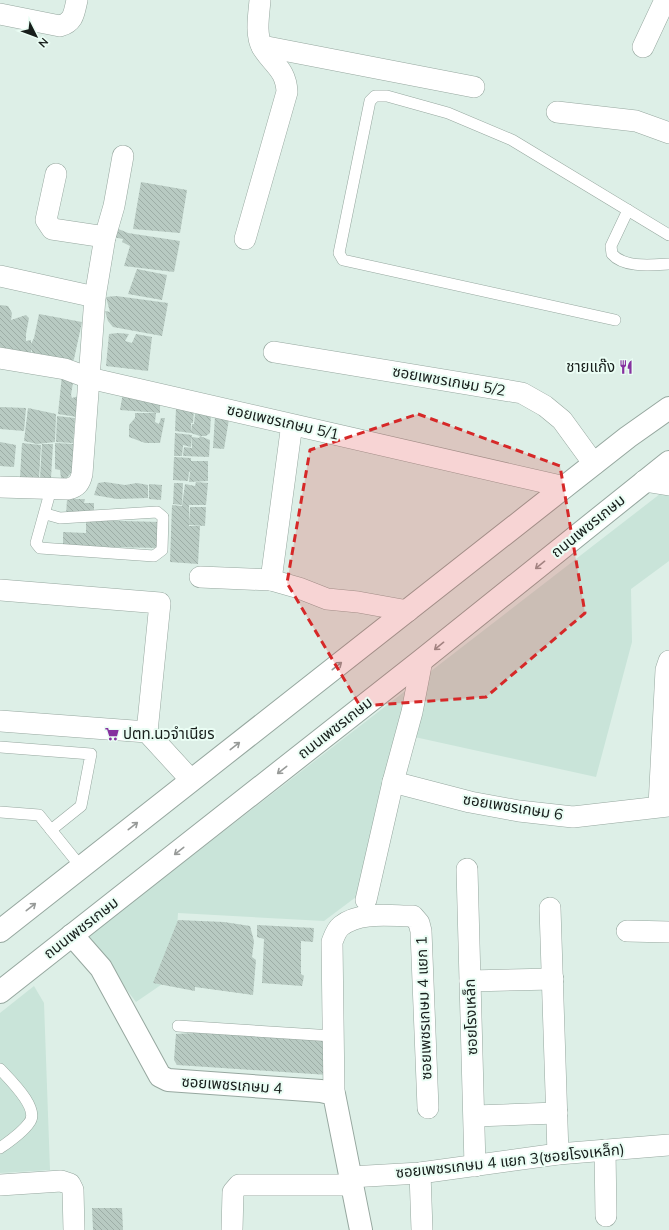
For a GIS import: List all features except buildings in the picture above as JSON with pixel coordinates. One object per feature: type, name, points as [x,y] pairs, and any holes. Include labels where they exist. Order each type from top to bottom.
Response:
[{"type":"main road","points":[[628,437],[669,399]]},
{"type":"main road","points":[[0,931],[628,437],[669,408]]},
{"type":"main road","name":"ถนนเพชรเกษม","points":[[0,992],[422,660],[669,462]]},
{"type":"main road","name":"ซอยเพชรเกษม 4","points":[[72,935],[101,968],[160,1076],[168,1080],[321,1091],[334,1094]]},
{"type":"main road","points":[[334,1094],[361,1230]]},
{"type":"street","points":[[0,14],[60,26],[67,24],[72,19],[77,0]]},
{"type":"street","points":[[245,239],[287,92],[286,80],[262,46],[259,35],[260,0]]},
{"type":"street","points":[[643,48],[666,3]]},
{"type":"street","points":[[262,46],[474,86]]},
{"type":"street","points":[[557,112],[636,121],[669,133]]},
{"type":"street","points":[[0,487],[68,489],[74,487],[80,481],[95,297],[105,237],[114,206],[123,156]]},
{"type":"street","points":[[56,174],[46,220],[48,226],[52,229],[105,237]]},
{"type":"street","points":[[0,276],[95,297]]},
{"type":"street","name":"ซอยเพชรเกษม 5/2","points":[[274,352],[522,393],[545,406],[562,420],[594,464]]},
{"type":"street","name":"ซอยเพชรเกษม 5/1","points":[[0,358],[65,369],[89,378],[565,487]]},
{"type":"street","points":[[272,580],[291,431]]},
{"type":"street","points":[[644,481],[669,484]]},
{"type":"street","points":[[200,577],[272,580],[299,588],[327,599],[358,602],[408,611]]},
{"type":"street","points":[[0,590],[160,603],[147,732]]},
{"type":"street","points":[[366,900],[393,782],[412,712],[422,660]]},
{"type":"street","name":"ซอยเพชรเกษม 6","points":[[393,782],[477,803],[519,811],[573,817],[664,806],[666,670],[669,661]]},
{"type":"street","points":[[0,721],[147,732],[191,780]]},
{"type":"street","name":"ซอยโรงเหล็ก","points":[[467,869],[475,1166]]},
{"type":"street","points":[[550,908],[558,1154]]},
{"type":"street","name":"ซอยเพชรเกษม 4 แยก 1","points":[[334,1094],[332,942],[341,926],[362,916],[413,916],[419,923],[421,931],[428,1108]]},
{"type":"street","points":[[627,931],[669,932]]},
{"type":"street","points":[[470,981],[553,979]]},
{"type":"street","points":[[474,1116],[556,1113]]},
{"type":"street","name":"ซอยเพชรเกษม 4 แยก 3(ซอยโรงเหล็ก)","points":[[232,1230],[233,1192],[239,1185],[352,1181],[420,1174],[558,1154],[669,1145]]},
{"type":"street","points":[[605,1150],[606,1216]]},
{"type":"street","points":[[420,1174],[422,1230]]},
{"type":"street","points":[[0,1185],[61,1181],[70,1184],[73,1190],[74,1230]]},
{"type":"lane","points":[[615,320],[345,261],[339,253],[368,105],[375,96],[386,96],[448,113],[488,129],[512,140],[669,235]]},
{"type":"lane","points":[[628,210],[610,246],[612,254],[624,262],[669,264]]},
{"type":"lane","points":[[46,514],[60,518],[157,512],[164,517],[162,550],[154,556],[40,548],[36,543],[37,537],[46,514],[51,489]]},
{"type":"lane","points":[[0,747],[91,754],[81,806],[51,830]]},
{"type":"lane","points":[[0,812],[39,815],[81,868]]},
{"type":"lane","points":[[178,1026],[333,1036]]},
{"type":"lane","points":[[0,1069],[30,1105],[33,1113],[30,1123],[0,1148]]},
{"type":"highlighted area","points":[[418,414],[560,466],[585,613],[486,697],[360,706],[287,583],[310,450]]},
{"type":"shaded area","points":[[669,487],[669,561],[631,589],[632,642],[596,777],[401,734],[360,894],[324,921],[178,913],[174,976],[136,1002],[87,937]]},
{"type":"shaded area","points":[[34,986],[44,1003],[50,1170],[0,1173],[0,1013]]},
{"type":"place","name":"ชายแก๊ง","points":[[626,367]]},
{"type":"place","name":"ปตท.นวจำเนียร","points":[[112,734]]}]
